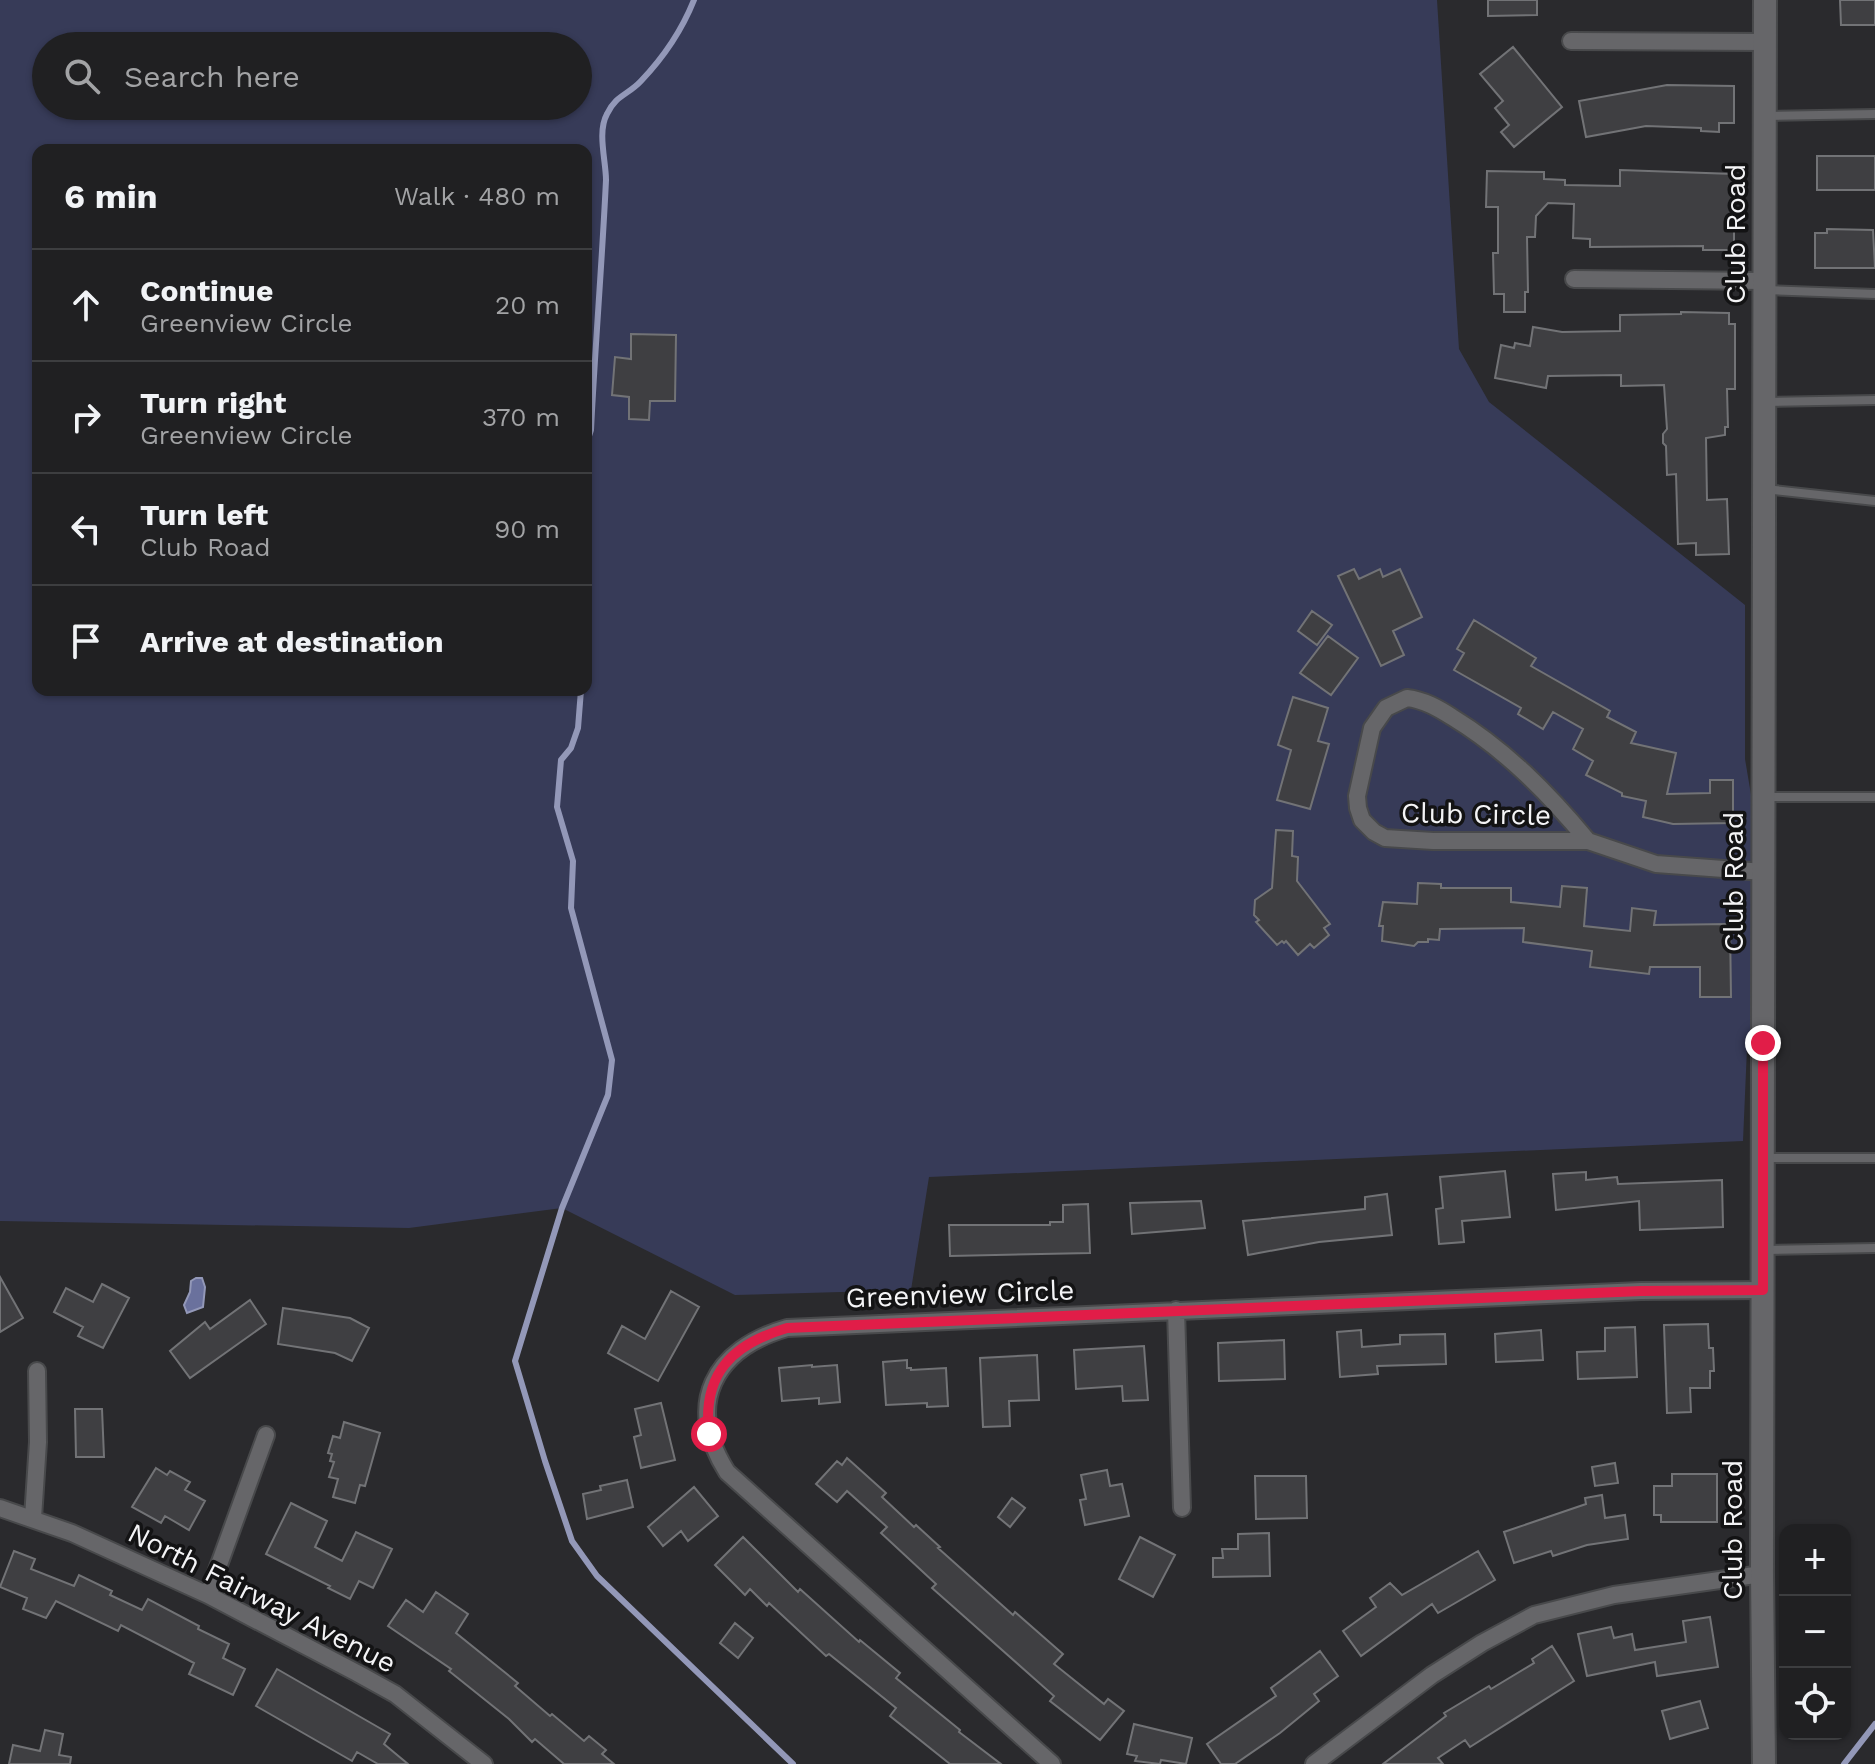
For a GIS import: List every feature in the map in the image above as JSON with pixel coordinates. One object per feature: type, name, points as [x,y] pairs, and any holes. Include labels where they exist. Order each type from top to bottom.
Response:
[{"type":"street","name":"Club Road","points":[[1764,1764],[1765,0]]},
{"type":"street","points":[[1571,41],[1765,42]]},
{"type":"street","points":[[1574,279],[1765,286]]},
{"type":"street","name":"Club Circle","points":[[1588,841],[1559,806],[1484,736],[1419,699],[1407,698],[1386,708],[1378,717],[1372,728],[1357,796],[1362,820],[1385,838],[1588,841],[1656,864],[1764,872]]},
{"type":"street","name":"Greenview Circle","points":[[1052,1764],[727,1472],[709,1434],[709,1397],[716,1376],[745,1345],[763,1335],[787,1328],[1641,1291],[1763,1290]]},
{"type":"street","points":[[1176,1310],[1182,1508]]},
{"type":"street","points":[[33,1518],[38,1442],[37,1371]]},
{"type":"street","points":[[208,1595],[266,1435]]},
{"type":"street","name":"North Fairway Avenue","points":[[0,1508],[72,1533],[208,1595],[395,1694],[484,1764]]},
{"type":"street","points":[[1314,1764],[1432,1675],[1534,1615],[1614,1595],[1762,1574]]},
{"type":"lane","points":[[1765,116],[1875,114]]},
{"type":"lane","points":[[1765,286],[1875,294]]},
{"type":"lane","points":[[1764,402],[1875,400]]},
{"type":"lane","points":[[1764,489],[1875,501]]},
{"type":"lane","points":[[1764,797],[1875,797]]},
{"type":"lane","points":[[1763,1158],[1875,1158]]},
{"type":"lane","points":[[1763,1250],[1875,1248]]},
{"type":"shaded area","points":[[0,0],[1437,0],[1459,349],[1489,402],[1745,605],[1745,759],[1764,872],[1763,1028],[1747,1048],[1743,1141],[929,1177],[911,1290],[735,1295],[562,1208],[409,1228],[0,1221]]},
{"type":"shaded area","points":[[202,1278],[205,1287],[203,1307],[187,1313],[184,1305],[191,1281]]},
{"type":"building","points":[[1488,0],[1537,0],[1537,15],[1488,16]]},
{"type":"building","points":[[1840,0],[1875,0],[1875,25],[1841,25]]},
{"type":"building","points":[[1513,47],[1562,107],[1514,147],[1501,132],[1509,125],[1495,108],[1503,101],[1480,74]]},
{"type":"building","points":[[1667,85],[1734,86],[1734,123],[1719,123],[1719,132],[1701,131],[1701,128],[1646,126],[1586,137],[1579,101]]},
{"type":"building","points":[[1817,156],[1875,156],[1875,190],[1817,190]]},
{"type":"building","points":[[1620,170],[1734,174],[1734,250],[1703,250],[1703,246],[1590,247],[1590,239],[1573,238],[1574,204],[1548,203],[1536,216],[1535,237],[1527,237],[1528,292],[1525,292],[1525,312],[1504,312],[1504,294],[1494,294],[1493,253],[1498,253],[1498,207],[1486,207],[1487,171],[1544,172],[1544,179],[1565,180],[1565,185],[1620,186]]},
{"type":"building","points":[[1827,229],[1873,230],[1875,268],[1815,268],[1815,233],[1827,233]]},
{"type":"building","points":[[1729,313],[1729,324],[1735,324],[1735,389],[1727,389],[1728,427],[1725,427],[1725,435],[1706,438],[1707,500],[1727,499],[1729,554],[1696,555],[1696,543],[1678,544],[1676,474],[1667,475],[1666,446],[1663,443],[1663,434],[1667,429],[1664,385],[1621,386],[1621,375],[1548,376],[1546,388],[1495,378],[1501,345],[1514,348],[1515,343],[1530,346],[1533,327],[1562,332],[1620,331],[1620,315]]},
{"type":"building","points":[[631,334],[676,335],[675,401],[650,401],[649,420],[629,419],[629,397],[612,395],[615,357],[631,359]]},
{"type":"building","points":[[1354,569],[1359,579],[1380,569],[1383,577],[1400,569],[1422,617],[1393,631],[1404,655],[1381,666],[1338,576]]},
{"type":"building","points":[[1312,611],[1332,625],[1317,645],[1298,631]]},
{"type":"building","points":[[1474,620],[1536,658],[1531,666],[1610,711],[1607,717],[1636,732],[1631,743],[1676,753],[1667,794],[1710,793],[1710,780],[1733,780],[1733,823],[1673,824],[1643,817],[1646,801],[1622,796],[1622,793],[1586,775],[1593,761],[1573,749],[1583,729],[1553,712],[1543,729],[1518,714],[1521,708],[1454,670],[1464,653],[1457,649]]},
{"type":"building","points":[[1328,636],[1358,658],[1331,695],[1300,673]]},
{"type":"building","points":[[1293,697],[1328,708],[1318,741],[1329,744],[1310,809],[1277,800],[1291,750],[1278,745]]},
{"type":"building","points":[[1276,830],[1293,831],[1292,856],[1298,857],[1297,881],[1330,924],[1324,928],[1329,935],[1314,948],[1310,944],[1298,955],[1286,941],[1277,945],[1256,922],[1259,920],[1254,915],[1255,900],[1272,888]]},
{"type":"building","points":[[1418,883],[1441,884],[1441,888],[1511,888],[1511,902],[1560,907],[1562,886],[1587,888],[1584,926],[1630,931],[1632,908],[1656,911],[1654,925],[1730,924],[1731,997],[1700,997],[1700,967],[1650,967],[1649,974],[1590,967],[1592,951],[1523,942],[1524,928],[1440,929],[1439,940],[1428,939],[1428,942],[1418,942],[1414,946],[1382,941],[1383,926],[1379,926],[1383,902],[1417,904]]},
{"type":"building","points":[[1505,1171],[1510,1217],[1462,1221],[1464,1242],[1439,1244],[1436,1209],[1443,1208],[1440,1177]]},
{"type":"building","points":[[1586,1172],[1586,1180],[1617,1177],[1618,1184],[1722,1180],[1723,1227],[1640,1230],[1639,1201],[1556,1210],[1553,1174]]},
{"type":"building","points":[[1387,1194],[1392,1235],[1319,1242],[1248,1255],[1243,1221],[1365,1209],[1365,1197]]},
{"type":"building","points":[[1201,1201],[1205,1228],[1132,1234],[1130,1203]]},
{"type":"building","points":[[1088,1204],[1090,1253],[950,1256],[949,1225],[1050,1225],[1050,1222],[1063,1222],[1063,1205]]},
{"type":"building","points":[[0,1277],[23,1318],[0,1332]]},
{"type":"building","points":[[102,1284],[129,1298],[103,1348],[78,1336],[83,1327],[54,1312],[66,1288],[93,1302]]},
{"type":"building","points":[[671,1291],[699,1307],[658,1381],[608,1353],[622,1326],[645,1339]]},
{"type":"building","points":[[250,1300],[266,1324],[190,1378],[170,1351],[205,1322],[210,1329]]},
{"type":"building","points":[[283,1308],[350,1318],[369,1328],[352,1361],[335,1353],[278,1344]]},
{"type":"building","points":[[1708,1324],[1714,1371],[1710,1371],[1710,1388],[1690,1388],[1691,1412],[1667,1413],[1664,1325]]},
{"type":"building","points":[[1635,1327],[1637,1377],[1578,1379],[1577,1352],[1605,1351],[1605,1328]]},
{"type":"building","points":[[1361,1330],[1362,1347],[1400,1344],[1400,1335],[1445,1334],[1446,1364],[1377,1366],[1378,1374],[1340,1377],[1337,1332]]},
{"type":"building","points":[[1541,1330],[1543,1360],[1496,1362],[1495,1334]]},
{"type":"building","points":[[1284,1340],[1285,1379],[1219,1381],[1218,1343]]},
{"type":"building","points":[[1144,1346],[1148,1400],[1123,1401],[1122,1386],[1076,1389],[1074,1350]]},
{"type":"building","points":[[1037,1355],[1039,1400],[1009,1401],[1010,1426],[983,1427],[980,1358]]},
{"type":"building","points":[[907,1360],[907,1368],[911,1370],[946,1368],[948,1406],[927,1407],[927,1403],[886,1405],[883,1362]]},
{"type":"building","points":[[837,1365],[840,1402],[819,1404],[819,1398],[782,1401],[779,1368]]},
{"type":"building","points":[[661,1403],[675,1460],[641,1468],[634,1437],[641,1435],[635,1409]]},
{"type":"building","points":[[75,1409],[102,1409],[104,1457],[76,1457]]},
{"type":"building","points":[[344,1422],[380,1433],[365,1486],[360,1485],[355,1503],[333,1497],[338,1479],[329,1477],[334,1462],[330,1461],[332,1454],[328,1453],[333,1436],[340,1438]]},
{"type":"building","points":[[847,1458],[886,1493],[882,1497],[914,1527],[916,1525],[1013,1615],[1015,1612],[1063,1654],[1054,1664],[1104,1704],[1108,1699],[1124,1711],[1100,1740],[1050,1701],[1054,1696],[932,1588],[936,1584],[881,1533],[887,1527],[847,1491],[837,1502],[816,1484],[837,1461],[842,1465]]},
{"type":"building","points":[[1615,1463],[1618,1483],[1595,1486],[1592,1467]]},
{"type":"building","points":[[156,1468],[167,1475],[170,1471],[190,1482],[185,1490],[205,1501],[189,1530],[165,1516],[161,1523],[132,1507]]},
{"type":"building","points":[[1107,1470],[1110,1486],[1122,1484],[1129,1516],[1085,1525],[1080,1500],[1086,1499],[1081,1475]]},
{"type":"building","points":[[1672,1474],[1717,1474],[1717,1522],[1661,1522],[1661,1515],[1654,1515],[1654,1486],[1672,1486]]},
{"type":"building","points":[[1255,1476],[1306,1476],[1307,1518],[1256,1519]]},
{"type":"building","points":[[627,1480],[633,1507],[587,1519],[583,1494],[601,1490],[600,1486]]},
{"type":"building","points":[[694,1487],[718,1516],[688,1541],[681,1531],[663,1546],[648,1527]]},
{"type":"building","points":[[1602,1495],[1605,1518],[1625,1515],[1628,1539],[1587,1545],[1553,1556],[1551,1551],[1514,1563],[1504,1532],[1586,1504],[1585,1498]]},
{"type":"building","points":[[1012,1498],[1025,1508],[1010,1527],[998,1517]]},
{"type":"building","points":[[291,1503],[327,1521],[315,1547],[342,1561],[356,1532],[392,1549],[373,1588],[359,1581],[350,1599],[266,1554]]},
{"type":"building","points":[[1269,1533],[1270,1576],[1213,1577],[1213,1558],[1223,1558],[1222,1549],[1238,1549],[1238,1534]]},
{"type":"building","points":[[743,1537],[798,1592],[800,1589],[859,1642],[900,1673],[896,1678],[1001,1764],[950,1764],[890,1716],[896,1708],[829,1654],[826,1656],[769,1603],[767,1606],[750,1589],[745,1595],[715,1565]]},
{"type":"building","points":[[1140,1537],[1175,1555],[1153,1597],[1119,1579]]},
{"type":"building","points":[[14,1551],[35,1559],[31,1569],[74,1586],[79,1575],[112,1591],[110,1595],[142,1610],[148,1599],[229,1644],[223,1658],[245,1669],[233,1695],[189,1674],[194,1663],[121,1625],[118,1631],[56,1601],[46,1618],[23,1609],[27,1598],[0,1587]]},
{"type":"building","points":[[1478,1551],[1495,1580],[1438,1613],[1432,1604],[1361,1656],[1343,1631],[1376,1607],[1370,1598],[1390,1583],[1402,1595]]},
{"type":"building","points":[[436,1592],[468,1614],[456,1633],[518,1683],[515,1686],[550,1716],[552,1714],[584,1741],[589,1736],[606,1750],[602,1754],[614,1764],[564,1764],[535,1739],[532,1742],[509,1719],[449,1671],[451,1669],[388,1626],[406,1600],[423,1612]]},
{"type":"building","points":[[1710,1617],[1718,1667],[1657,1676],[1655,1662],[1587,1676],[1578,1634],[1611,1627],[1614,1638],[1632,1634],[1635,1650],[1686,1642],[1683,1621]]},
{"type":"building","points":[[735,1623],[753,1638],[738,1658],[720,1643]]},
{"type":"building","points":[[1552,1646],[1574,1681],[1470,1747],[1465,1740],[1438,1758],[1443,1764],[1383,1764],[1446,1716],[1444,1713],[1534,1663],[1532,1659]]},
{"type":"building","points":[[1320,1651],[1338,1676],[1314,1694],[1319,1701],[1235,1764],[1221,1764],[1207,1744],[1276,1696],[1271,1688]]},
{"type":"building","points":[[277,1669],[390,1734],[384,1744],[408,1764],[378,1764],[357,1752],[352,1761],[256,1706]]},
{"type":"building","points":[[1700,1701],[1708,1728],[1670,1739],[1662,1711]]},
{"type":"building","points":[[1134,1724],[1192,1738],[1186,1764],[1161,1760],[1160,1764],[1135,1761],[1137,1756],[1127,1754]]},
{"type":"building","points":[[45,1730],[63,1734],[59,1755],[71,1757],[70,1764],[9,1764],[13,1745],[40,1751]]},
{"type":"waterway","points":[[592,413],[606,180],[602,138],[604,121],[614,103],[641,81],[664,53],[694,0]]},
{"type":"waterway","points":[[581,696],[578,728],[571,748],[561,760],[557,807],[573,861],[571,908],[612,1060],[608,1095],[562,1208],[515,1361],[572,1541],[597,1576],[793,1764]]},
{"type":"waterway","points":[[1844,1764],[1875,1724]]},
{"type":"route","points":[[709,1434],[709,1397],[716,1376],[745,1345],[763,1335],[787,1328],[1641,1291],[1763,1290],[1763,1043]]}]
